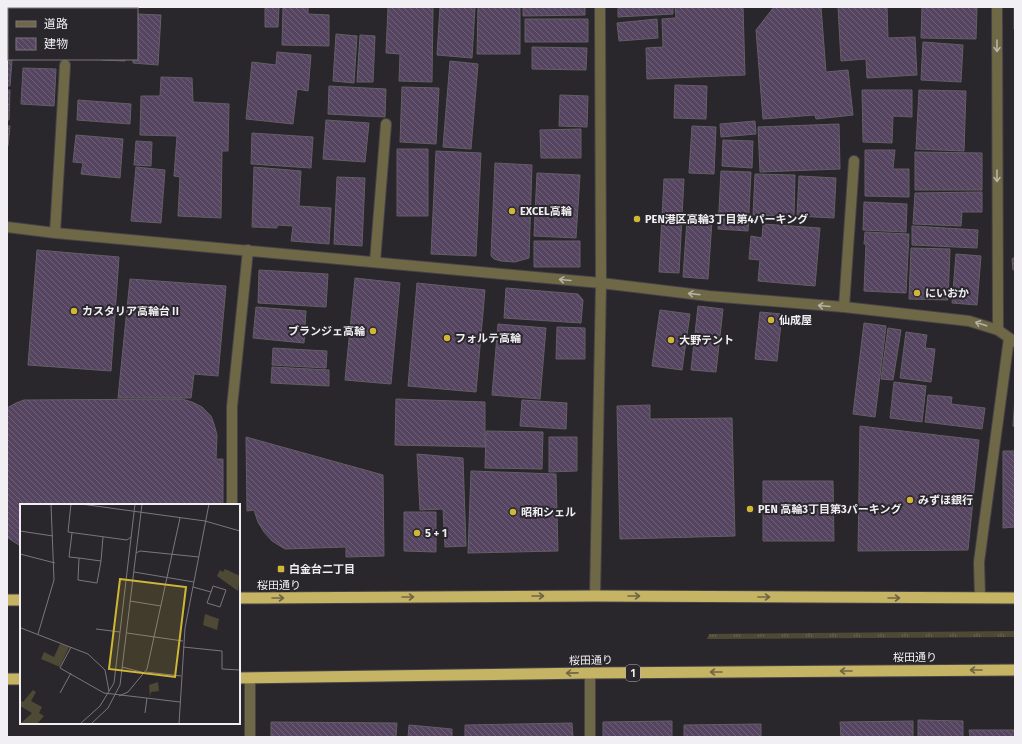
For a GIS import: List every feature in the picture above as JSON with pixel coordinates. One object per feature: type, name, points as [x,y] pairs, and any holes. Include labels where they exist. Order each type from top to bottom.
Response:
[{"type":"highway","name":"桜田通り","points":[[240,598],[595,596],[1015,598]]},
{"type":"highway","points":[[7,600],[20,600]]},
{"type":"highway","name":"桜田通り","points":[[245,678],[590,673],[1015,670]]},
{"type":"highway","points":[[7,679],[20,679]]},
{"type":"street","points":[[595,596],[601,283],[600,7]]},
{"type":"street","points":[[997,7],[998,330]]},
{"type":"street","points":[[55,233],[65,65]]},
{"type":"street","points":[[375,262],[386,124]]},
{"type":"street","points":[[844,307],[854,161]]},
{"type":"street","points":[[7,227],[55,233],[601,283],[710,296],[844,307],[969,320],[998,330],[1012,340],[979,562],[980,598]]},
{"type":"street","points":[[232,504],[232,407],[248,250]]},
{"type":"street","points":[[590,673],[590,737]]},
{"type":"street","points":[[245,678],[250,737]]},
{"type":"green space","points":[[1015,631],[1015,637],[707,639],[709,634]]},
{"type":"building","points":[[71,7],[100,7],[100,8]]},
{"type":"building","points":[[105,7],[127,7],[127,8]]},
{"type":"building","points":[[265,7],[279,7],[278,27],[265,27]]},
{"type":"building","points":[[283,7],[308,7],[308,14],[329,15],[329,46],[282,45]]},
{"type":"building","points":[[388,7],[433,7],[432,82],[399,81],[400,54],[386,53]]},
{"type":"building","points":[[440,7],[475,7],[472,58],[437,55]]},
{"type":"building","points":[[478,7],[520,7],[520,54],[477,54]]},
{"type":"building","points":[[523,7],[585,7],[585,15],[523,16]]},
{"type":"building","points":[[618,7],[673,7],[673,14],[618,17]]},
{"type":"building","points":[[675,7],[743,7],[745,75],[647,79],[646,48],[663,47],[662,19],[676,18]]},
{"type":"building","points":[[774,7],[821,7],[826,72],[848,70],[853,115],[816,119],[815,115],[763,119],[756,30]]},
{"type":"building","points":[[838,7],[887,7],[888,38],[915,37],[917,75],[867,78],[866,59],[841,61]]},
{"type":"building","points":[[922,7],[977,7],[976,39],[921,38]]},
{"type":"building","points":[[1015,7],[1015,29],[1014,29]]},
{"type":"building","points":[[138,14],[161,15],[158,65],[133,63],[133,60],[138,60]]},
{"type":"building","points":[[525,19],[588,19],[588,42],[525,42]]},
{"type":"building","points":[[657,19],[658,38],[619,41],[617,23]]},
{"type":"building","points":[[336,34],[357,36],[354,83],[333,81]]},
{"type":"building","points":[[360,35],[375,36],[373,82],[357,82]]},
{"type":"building","points":[[923,42],[963,45],[961,82],[921,80]]},
{"type":"building","points":[[532,47],[587,48],[586,70],[532,69]]},
{"type":"building","points":[[277,52],[311,55],[308,91],[297,89],[293,124],[246,119],[252,62],[276,65]]},
{"type":"building","points":[[7,60],[12,60],[10,86],[7,86]]},
{"type":"building","points":[[102,60],[125,60],[125,61]]},
{"type":"building","points":[[450,61],[478,64],[471,149],[443,147]]},
{"type":"building","points":[[23,68],[56,69],[54,106],[21,104]]},
{"type":"building","points":[[161,77],[192,78],[193,102],[229,104],[228,151],[222,151],[221,218],[178,216],[180,177],[174,176],[177,136],[140,135],[141,96],[160,96]]},
{"type":"building","points":[[675,85],[707,86],[706,119],[674,118]]},
{"type":"building","points":[[329,86],[386,89],[385,117],[328,114]]},
{"type":"building","points":[[402,87],[439,88],[436,144],[400,142]]},
{"type":"building","points":[[7,90],[10,90],[9,120],[7,120]]},
{"type":"building","points":[[862,90],[912,90],[912,117],[893,116],[892,143],[863,142]]},
{"type":"building","points":[[919,90],[966,91],[964,151],[916,149]]},
{"type":"building","points":[[560,95],[588,96],[587,127],[559,126]]},
{"type":"building","points":[[78,100],[131,104],[130,124],[77,120]]},
{"type":"building","points":[[326,120],[369,123],[365,162],[323,159]]},
{"type":"building","points":[[755,121],[756,134],[721,137],[720,124]]},
{"type":"building","points":[[839,124],[840,169],[760,172],[758,127]]},
{"type":"building","points":[[7,126],[10,126],[8,146],[7,146]]},
{"type":"building","points":[[692,126],[716,127],[714,174],[689,173]]},
{"type":"building","points":[[581,129],[581,158],[541,158],[540,130]]},
{"type":"building","points":[[252,133],[313,137],[311,168],[251,164]]},
{"type":"building","points":[[76,135],[123,139],[120,178],[81,174],[83,163],[73,162]]},
{"type":"building","points":[[723,140],[753,141],[752,168],[722,166]]},
{"type":"building","points":[[136,141],[152,142],[151,166],[134,165]]},
{"type":"building","points":[[397,149],[428,149],[428,216],[397,216]]},
{"type":"building","points":[[865,150],[895,150],[893,169],[909,169],[909,197],[865,196]]},
{"type":"building","points":[[436,151],[481,153],[476,256],[431,254]]},
{"type":"building","points":[[915,152],[982,153],[982,190],[915,190]]},
{"type":"building","name":"EXCEL高輪","points":[[495,163],[532,165],[529,258],[515,262],[501,261],[494,259],[491,256]]},
{"type":"building","points":[[136,167],[165,170],[161,223],[131,221]]},
{"type":"building","points":[[254,167],[301,171],[299,206],[331,208],[329,244],[291,241],[293,226],[277,225],[277,228],[252,227]]},
{"type":"building","points":[[721,171],[751,172],[748,231],[718,229]]},
{"type":"building","points":[[537,173],[580,175],[576,238],[534,236]]},
{"type":"building","points":[[755,174],[795,175],[794,217],[753,215]]},
{"type":"building","points":[[799,176],[836,178],[834,218],[797,216]]},
{"type":"building","points":[[337,177],[365,178],[362,246],[334,244]]},
{"type":"building","points":[[664,179],[684,179],[679,273],[659,272]]},
{"type":"building","points":[[982,192],[982,212],[962,212],[961,226],[913,224],[915,193]]},
{"type":"building","points":[[864,202],[907,204],[906,232],[863,230]]},
{"type":"building","points":[[687,220],[712,221],[708,279],[683,277]]},
{"type":"building","points":[[763,224],[820,228],[815,286],[758,281],[760,260],[749,259],[751,236],[762,238]]},
{"type":"building","points":[[912,226],[978,230],[977,248],[912,245]]},
{"type":"building","points":[[865,232],[909,234],[906,293],[864,291],[866,244],[864,244]]},
{"type":"building","points":[[534,241],[580,241],[580,267],[534,267]]},
{"type":"building","points":[[911,248],[950,249],[948,300],[909,299]]},
{"type":"building","name":"カスタリア高輪台Ⅱ","points":[[37,250],[119,257],[111,371],[28,365]]},
{"type":"building","points":[[956,254],[981,256],[977,305],[952,303]]},
{"type":"building","points":[[1015,257],[1015,269],[1013,270],[1012,259]]},
{"type":"building","points":[[259,270],[328,274],[326,307],[258,303]]},
{"type":"building","name":"ブランジェ高輪","points":[[355,278],[400,283],[391,384],[345,380]]},
{"type":"building","points":[[130,279],[226,286],[218,376],[194,374],[191,398],[118,398]]},
{"type":"building","name":"フォルテ高輪","points":[[417,283],[485,290],[476,392],[408,386]]},
{"type":"building","points":[[506,288],[578,294],[583,300],[581,323],[504,318]]},
{"type":"building","points":[[698,306],[723,309],[716,372],[691,370]]},
{"type":"building","points":[[256,307],[306,311],[304,343],[253,338]]},
{"type":"building","name":"大野テント","points":[[660,310],[690,314],[682,370],[652,366]]},
{"type":"building","points":[[760,312],[782,314],[777,361],[755,359]]},
{"type":"building","points":[[864,323],[886,326],[875,417],[853,414]]},
{"type":"building","points":[[498,324],[546,328],[540,399],[492,395]]},
{"type":"building","points":[[557,327],[585,328],[585,359],[556,359]]},
{"type":"building","points":[[888,328],[901,330],[893,380],[881,379]]},
{"type":"building","points":[[906,332],[927,335],[925,348],[935,349],[931,382],[900,378]]},
{"type":"building","points":[[273,348],[327,351],[326,368],[272,365]]},
{"type":"building","points":[[272,367],[329,370],[329,386],[271,383]]},
{"type":"building","points":[[894,382],[926,386],[922,422],[890,418]]},
{"type":"building","points":[[928,395],[952,397],[951,404],[985,408],[982,429],[925,422]]},
{"type":"building","points":[[1015,397],[1015,427],[1013,426]]},
{"type":"building","points":[[182,399],[202,407],[211,416],[217,435],[216,459],[223,459],[223,504],[20,504],[20,545],[7,537],[7,408],[24,400]]},
{"type":"building","points":[[396,399],[485,402],[485,447],[395,445]]},
{"type":"building","points":[[522,400],[567,403],[566,429],[520,426]]},
{"type":"building","points":[[650,405],[650,419],[732,418],[735,536],[620,539],[617,406]]},
{"type":"building","points":[[860,426],[979,440],[968,550],[858,551]]},
{"type":"building","points":[[486,431],[543,432],[542,469],[485,468]]},
{"type":"building","points":[[246,437],[383,475],[384,556],[346,557],[346,547],[285,549],[272,541],[258,522],[254,510],[247,511]]},
{"type":"building","points":[[549,437],[577,437],[577,471],[549,472]]},
{"type":"building","points":[[1003,451],[1015,451],[1015,527],[1003,528]]},
{"type":"building","points":[[417,454],[463,458],[466,546],[445,547],[443,509],[420,510]]},
{"type":"building","name":"昭和シェル","points":[[471,471],[556,474],[558,551],[468,553]]},
{"type":"building","points":[[763,481],[833,481],[834,541],[763,541]]},
{"type":"building","points":[[404,512],[436,512],[436,552],[404,551]]},
{"type":"building","points":[[918,720],[963,721],[963,737],[918,737]]},
{"type":"building","points":[[672,721],[672,737],[603,737],[603,722]]},
{"type":"building","points":[[913,721],[913,737],[841,737],[840,722]]},
{"type":"building","points":[[271,722],[397,723],[396,737],[271,737]]},
{"type":"building","points":[[572,723],[573,737],[465,737],[465,725]]},
{"type":"building","points":[[761,724],[761,737],[684,737],[684,725]]},
{"type":"building","points":[[409,725],[452,729],[452,737],[408,737]]},
{"type":"building","points":[[969,730],[1015,730],[1015,737],[970,737]]},
{"type":"place","name":"EXCEL高輪","points":[[512,211]]},
{"type":"place","name":"PEN港区高輪3丁目第4パーキング","points":[[637,219]]},
{"type":"place","name":"にいおか","points":[[917,293]]},
{"type":"place","name":"カスタリア高輪台Ⅱ","points":[[74,311]]},
{"type":"place","name":"仙成屋","points":[[771,320]]},
{"type":"place","name":"ブランジェ高輪","points":[[373,331]]},
{"type":"place","name":"フォルテ高輪","points":[[447,338]]},
{"type":"place","name":"大野テント","points":[[671,340]]},
{"type":"place","name":"みずほ銀行","points":[[910,500]]},
{"type":"place","name":"PEN 高輪3丁目第3パーキング","points":[[750,509]]},
{"type":"place","name":"昭和シェル","points":[[513,512]]},
{"type":"place","name":"5 + 1","points":[[417,533]]},
{"type":"place","name":"白金台二丁目","points":[[281,569]]}]
